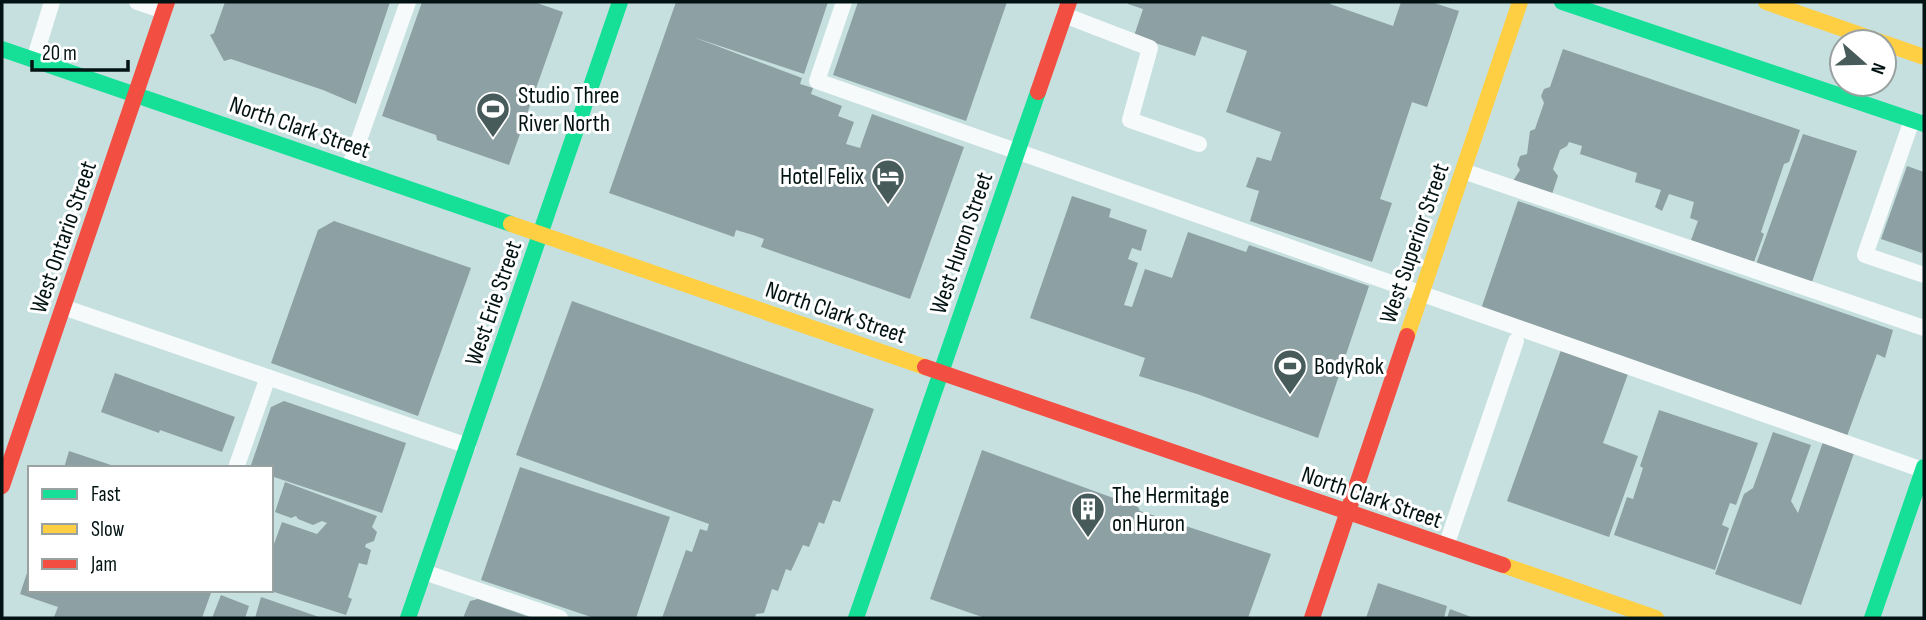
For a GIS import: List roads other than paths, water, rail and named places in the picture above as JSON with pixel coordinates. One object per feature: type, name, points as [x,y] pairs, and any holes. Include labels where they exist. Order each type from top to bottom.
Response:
[{"type":"main road","name":"West Erie Street","points":[[408,618],[620,2]]},
{"type":"main road","name":"West Superior Street","points":[[1312,618],[1520,2]]},
{"type":"main road","points":[[1562,2],[1918,122]]},
{"type":"main road","points":[[1766,2],[1840,28]]},
{"type":"main road","name":"West Ontario Street","points":[[2,486],[165,6]]},
{"type":"main road","name":"West Huron Street","points":[[856,618],[1066,8]]},
{"type":"main road","name":"North Clark Street","points":[[2,48],[1656,618]]},
{"type":"main road","points":[[1898,48],[1924,57]]},
{"type":"main road","points":[[1872,618],[1924,468]]},
{"type":"lane","points":[[34,60],[52,2]]},
{"type":"lane","points":[[137,2],[165,6]]},
{"type":"lane","points":[[349,168],[408,2]]},
{"type":"lane","points":[[844,2],[817,81],[1924,468]]},
{"type":"lane","points":[[1066,8],[1150,48],[1130,120],[1199,144]]},
{"type":"lane","points":[[1918,122],[1865,255],[1924,275]]},
{"type":"lane","points":[[1463,171],[1924,328]]},
{"type":"lane","points":[[63,307],[468,446]]},
{"type":"lane","points":[[1446,546],[1516,341]]},
{"type":"lane","points":[[237,466],[268,377]]},
{"type":"lane","points":[[424,572],[560,618]]},
{"type":"place","name":"Studio Three River North","points":[[493,139]]},
{"type":"place","name":"Hotel Felix","points":[[888,206]]},
{"type":"place","name":"BodyRok","points":[[1290,396]]},
{"type":"place","name":"The Hermitage on Huron","points":[[1088,539]]}]
